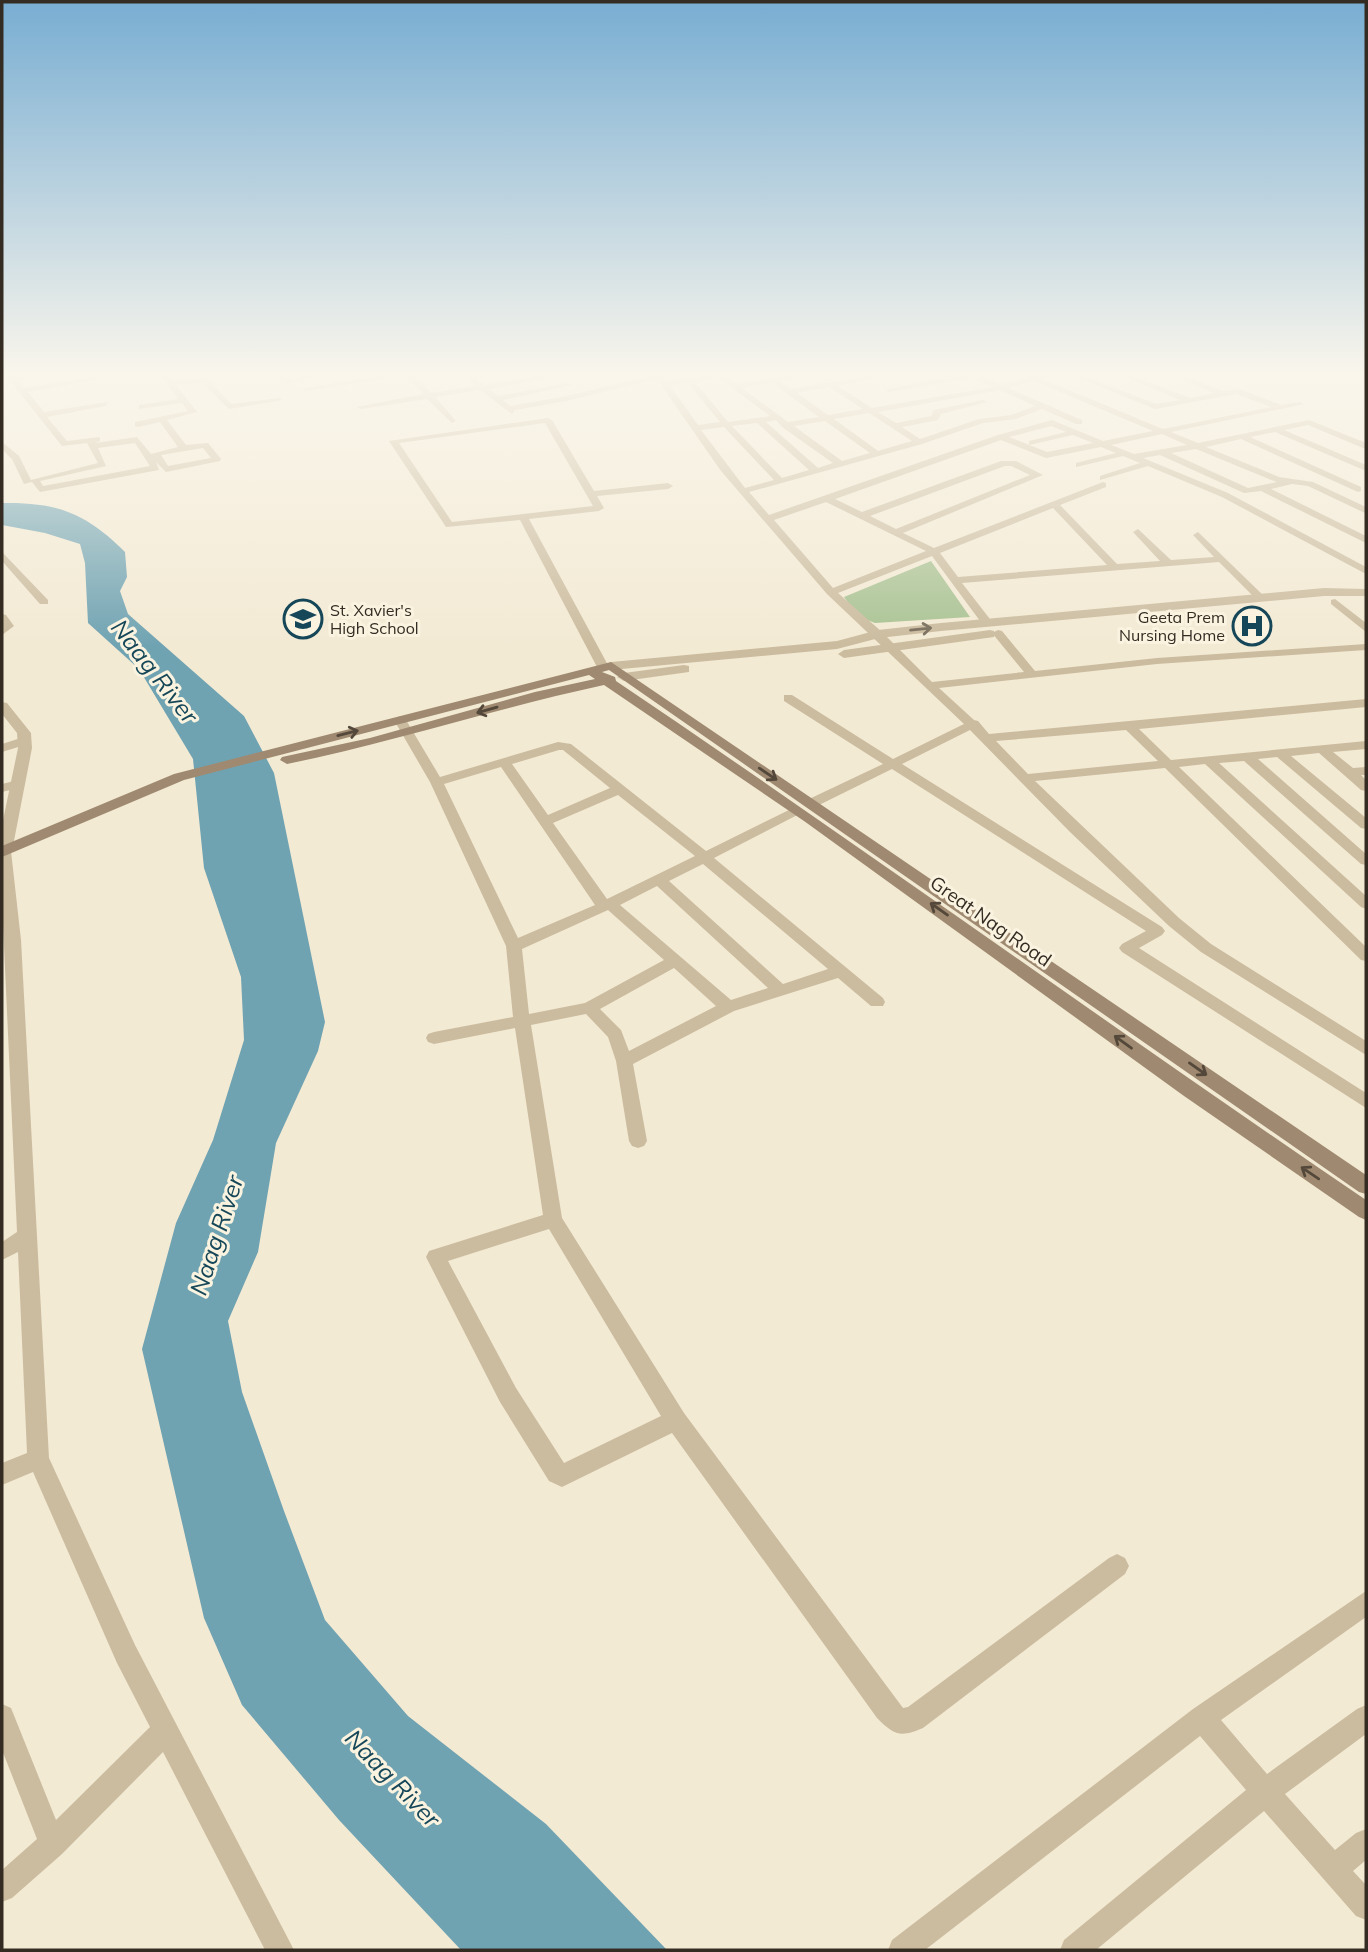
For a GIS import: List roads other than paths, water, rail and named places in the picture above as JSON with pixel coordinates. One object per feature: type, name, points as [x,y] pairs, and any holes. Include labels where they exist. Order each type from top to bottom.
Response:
[{"type":"main road","name":"Great Nag Road","points":[[602,671],[624,677],[1191,1091],[1366,1211]]},
{"type":"main road","name":"Great Nag Road","points":[[602,671],[636,700],[805,807],[1366,1186]]},
{"type":"main road","points":[[3,858],[182,782],[284,755],[540,695],[602,671]]},
{"type":"street","points":[[19,464],[27,482]]},
{"type":"street","points":[[103,464],[35,480],[40,489],[156,468],[153,464]]},
{"type":"street","points":[[162,464],[166,469],[191,464]]},
{"type":"street","points":[[408,464],[449,525],[524,519],[599,508],[574,464]]},
{"type":"street","points":[[723,464],[831,592],[878,634],[929,686],[974,724],[1074,829],[1174,922],[1206,948],[1366,1049]]},
{"type":"street","points":[[763,464],[780,481]]},
{"type":"street","points":[[808,464],[816,471]]},
{"type":"street","points":[[744,491],[840,464]]},
{"type":"street","points":[[768,519],[923,464]]},
{"type":"street","points":[[863,515],[1001,464]]},
{"type":"street","points":[[897,532],[1038,475],[1015,464]]},
{"type":"street","points":[[1079,465],[1083,464]]},
{"type":"street","points":[[831,592],[1054,504],[1146,464]]},
{"type":"street","points":[[1152,464],[1224,495],[1364,568]]},
{"type":"street","points":[[1188,464],[1247,491]]},
{"type":"street","points":[[1241,464],[1277,479],[1310,484],[1366,510]]},
{"type":"street","points":[[1303,464],[1362,488]]},
{"type":"street","points":[[1224,495],[1293,481]]},
{"type":"street","points":[[591,494],[668,485]]},
{"type":"street","points":[[1262,488],[1366,540]]},
{"type":"street","points":[[1335,494],[1362,488]]},
{"type":"street","points":[[826,498],[933,551],[986,623]]},
{"type":"street","points":[[1054,504],[1113,565]]},
{"type":"street","points":[[524,519],[602,671],[837,645],[878,634],[1324,592],[1366,593]]},
{"type":"street","points":[[1138,532],[1167,562]]},
{"type":"street","points":[[1198,536],[1262,599]]},
{"type":"street","points":[[2,555],[44,602]]},
{"type":"street","points":[[954,580],[1113,565],[1221,559]]},
{"type":"street","points":[[624,677],[889,648],[998,633],[1366,601]]},
{"type":"street","points":[[1335,602],[1366,629]]},
{"type":"street","points":[[2,617],[8,626],[2,632]]},
{"type":"street","points":[[998,633],[1032,675]]},
{"type":"street","points":[[929,686],[1157,661],[1366,647]]},
{"type":"street","points":[[788,698],[1157,931]]},
{"type":"street","points":[[986,738],[1366,703]]},
{"type":"street","points":[[2,706],[24,733],[18,784],[3,858],[38,1459],[126,1654],[280,1950]]},
{"type":"street","points":[[514,946],[607,905],[974,724]]},
{"type":"street","points":[[404,726],[437,782],[514,946],[522,1022],[553,1220],[676,1420],[899,1723],[914,1719],[1117,1566]]},
{"type":"street","points":[[1129,726],[1366,956]]},
{"type":"street","points":[[2,748],[24,741]]},
{"type":"street","points":[[437,782],[563,746],[704,856],[877,1002]]},
{"type":"street","points":[[1025,778],[1366,746]]},
{"type":"street","points":[[1322,749],[1366,787]]},
{"type":"street","points":[[1280,753],[1366,825]]},
{"type":"street","points":[[1246,756],[1366,861]]},
{"type":"street","points":[[1208,760],[1366,904]]},
{"type":"street","points":[[504,762],[607,905],[728,1007]]},
{"type":"street","points":[[1350,772],[1366,771]]},
{"type":"street","points":[[2,788],[18,784]]},
{"type":"street","points":[[546,821],[620,789]]},
{"type":"street","points":[[658,879],[779,989]]},
{"type":"street","points":[[1174,922],[1127,948],[1366,1101]]},
{"type":"street","points":[[434,1038],[589,1008],[675,961]]},
{"type":"street","points":[[624,1060],[728,1007],[841,971]]},
{"type":"street","points":[[589,1008],[615,1034],[624,1060],[638,1141]]},
{"type":"street","points":[[553,1220],[436,1257],[435,1261],[508,1395],[557,1473],[562,1476],[676,1420]]},
{"type":"street","points":[[2,1252],[27,1236]]},
{"type":"street","points":[[2,1474],[38,1459]]},
{"type":"street","points":[[902,1950],[1202,1718],[1366,1604]]},
{"type":"street","points":[[2,1717],[52,1844]]},
{"type":"street","points":[[1202,1718],[1366,1906]]},
{"type":"street","points":[[1074,1950],[1265,1792],[1366,1718]]},
{"type":"street","points":[[2,1888],[52,1844],[166,1730]]},
{"type":"street","points":[[1333,1869],[1366,1843]]},
{"type":"water","name":"Naag River","points":[[2,503],[39,505],[70,512],[97,528],[125,552],[127,577],[120,591],[128,614],[244,716],[274,773],[325,1022],[318,1051],[276,1143],[258,1252],[228,1321],[242,1392],[325,1620],[408,1716],[546,1824],[667,1950],[461,1950],[339,1820],[242,1705],[204,1618],[142,1349],[176,1223],[213,1140],[244,1040],[241,977],[204,868],[193,759],[139,669],[88,623],[85,563],[80,544],[45,533],[2,525]]},
{"type":"place","name":"St. Xavier's High School","points":[[303,619]]},
{"type":"place","name":"Geeta Prem Nursing Home","points":[[1252,626]]}]
